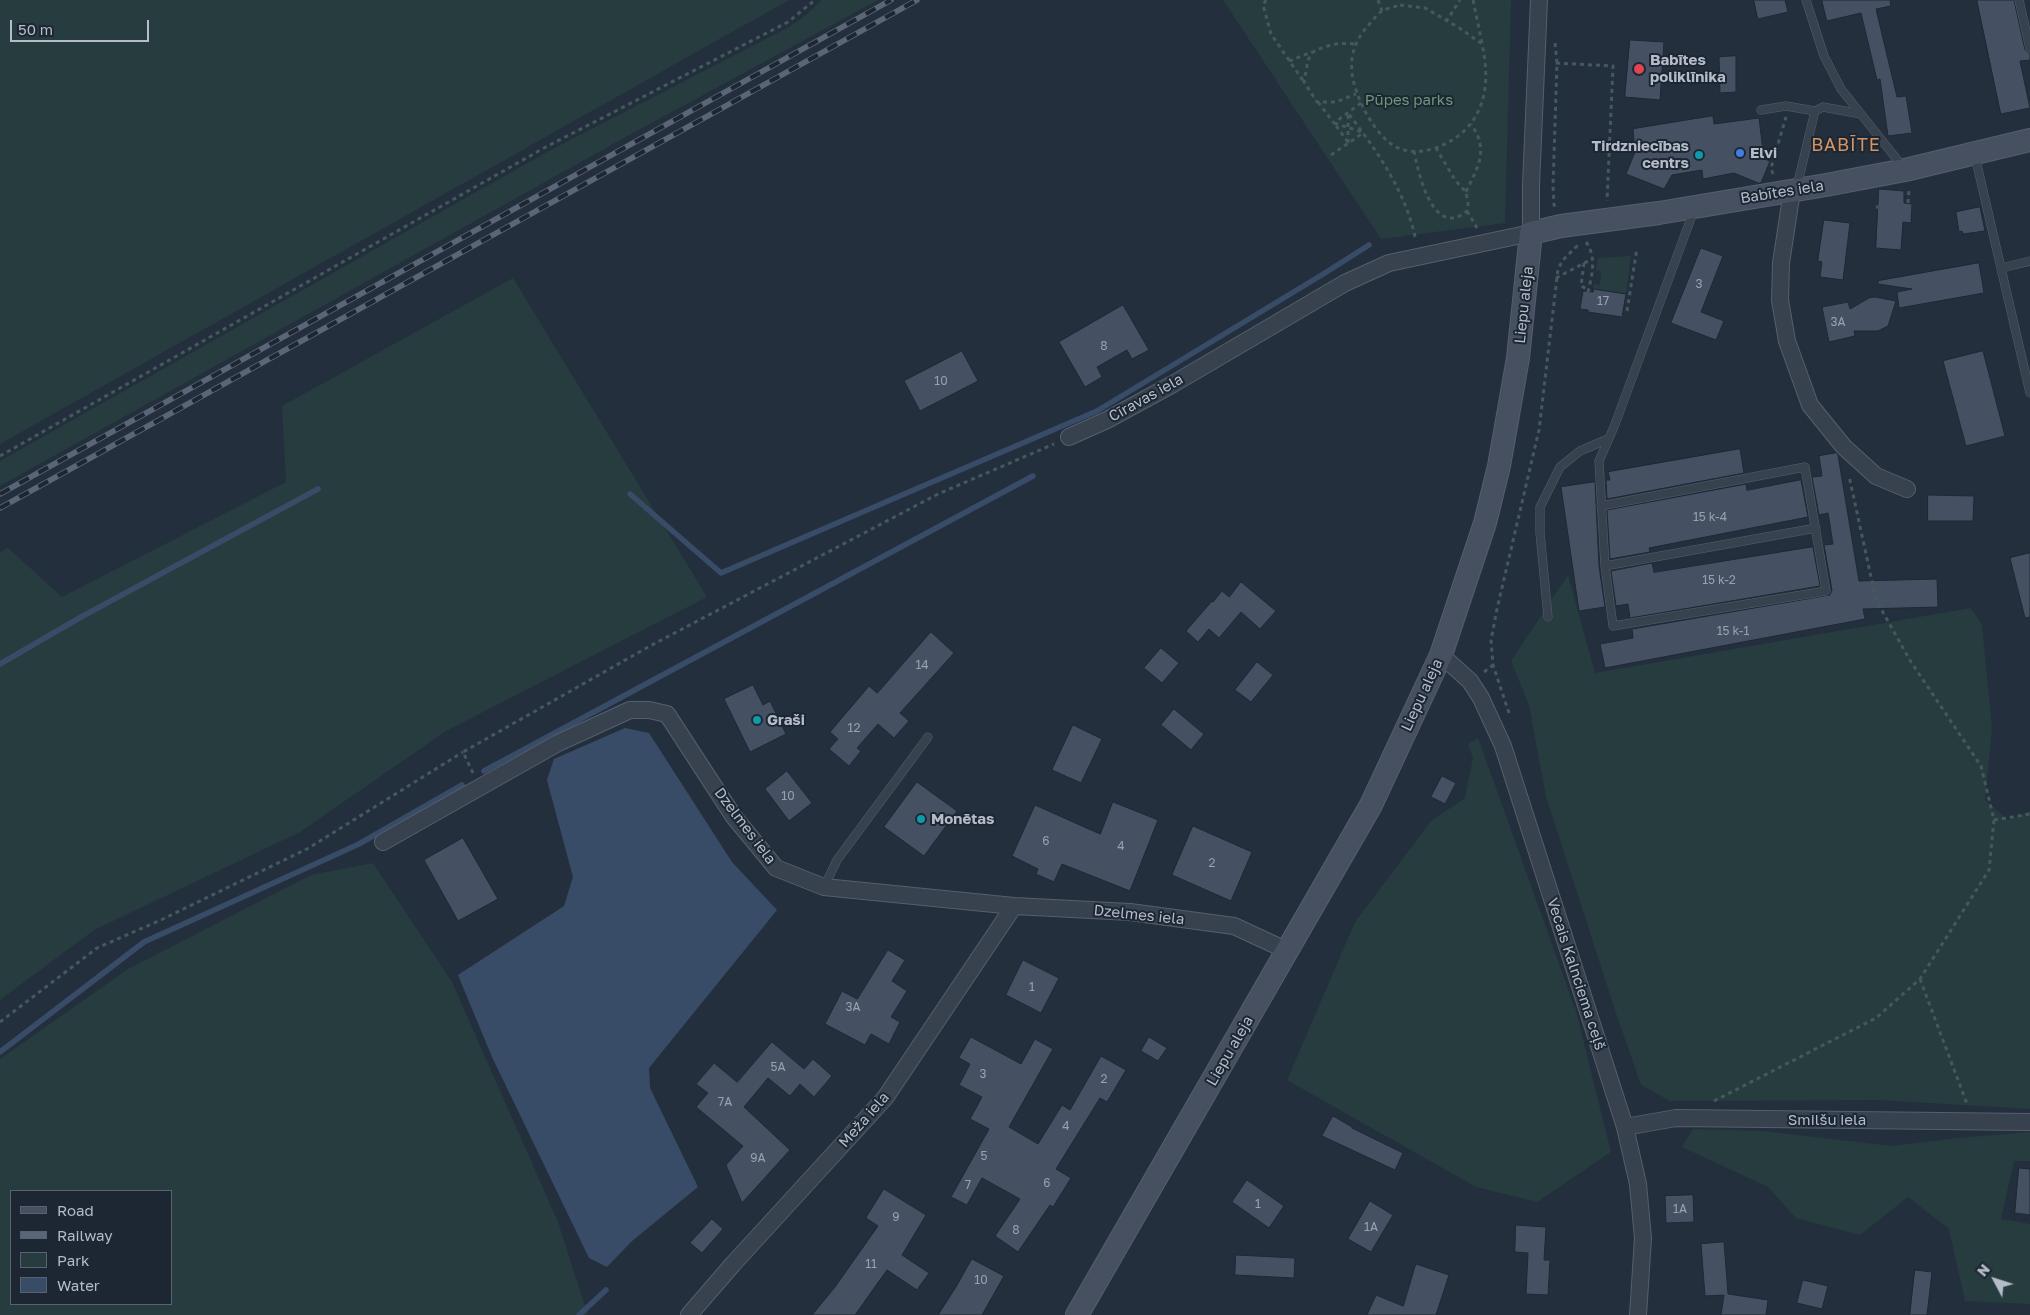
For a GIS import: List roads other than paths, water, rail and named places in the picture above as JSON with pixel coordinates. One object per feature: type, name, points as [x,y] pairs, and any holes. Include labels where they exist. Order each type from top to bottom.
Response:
[{"type":"street","name":"Liepu aleja","points":[[1077,1315],[1371,805],[1441,655],[1482,532],[1499,466],[1518,358],[1531,232],[1530,184],[1538,0]]},
{"type":"street","name":"Babītes iela","points":[[1531,232],[1792,191],[1905,170],[2030,140]]},
{"type":"street","points":[[1792,191],[1781,263],[1780,300],[1787,341],[1810,405],[1844,448],[1876,476],[1907,490]]},
{"type":"street","name":"Cīravas iela","points":[[1069,437],[1107,420],[1345,283],[1388,263],[1531,232]]},
{"type":"street","name":"Vecais Kalnciema ceļš","points":[[1441,655],[1470,681],[1481,698],[1503,746],[1625,1126],[1638,1184],[1643,1238],[1638,1315]]},
{"type":"street","name":"Dzelmes iela","points":[[383,842],[558,743],[630,710],[649,710],[667,714],[734,817],[776,868],[824,887],[1014,906],[1130,912],[1234,926],[1288,951]]},
{"type":"street","name":"Meža iela","points":[[689,1315],[733,1264],[885,1098],[1014,906]]},
{"type":"street","name":"Smilšu iela","points":[[1625,1126],[1676,1118],[2030,1122]]},
{"type":"lane","points":[[1806,0],[1824,56],[1841,89],[1905,170]]},
{"type":"lane","points":[[2019,0],[2030,49]]},
{"type":"lane","points":[[1761,110],[1786,106],[1815,111],[1823,106],[1861,114]]},
{"type":"lane","points":[[1792,191],[1799,178],[1815,111]]},
{"type":"lane","points":[[1975,154],[2030,393]]},
{"type":"lane","points":[[1601,506],[1805,467],[1826,591],[1613,626],[1605,566],[1601,506],[1599,461],[1696,206]]},
{"type":"lane","points":[[2001,268],[2030,260]]},
{"type":"lane","points":[[1548,617],[1540,533],[1540,507],[1560,467],[1580,451],[1608,439]]},
{"type":"lane","points":[[1605,566],[1816,528]]},
{"type":"lane","points":[[824,887],[837,860],[928,737]]},
{"type":"water","points":[[625,728],[649,733],[732,862],[777,910],[649,1068],[650,1088],[698,1187],[632,1241],[607,1267],[589,1258],[492,1057],[458,975],[564,906],[573,877],[547,780],[554,759]]},
{"type":"waterway","points":[[630,494],[721,573],[1097,411],[1369,245]]},
{"type":"waterway","points":[[484,771],[1033,476]]},
{"type":"waterway","points":[[0,664],[81,617],[318,489]]},
{"type":"waterway","points":[[0,1052],[144,942],[359,844],[462,785]]},
{"type":"waterway","points":[[579,1315],[606,1290]]},
{"type":"railway","points":[[0,494],[891,0]]},
{"type":"railway","points":[[0,508],[917,0]]},
{"type":"place","name":"Babītes poliklīnika","points":[[1639,69]]},
{"type":"place","name":"Elvi","points":[[1740,153]]},
{"type":"place","name":"Tirdzniecības centrs","points":[[1699,155]]},
{"type":"place","name":"Graši","points":[[757,720]]},
{"type":"place","name":"Monētas","points":[[921,819]]},
{"type":"district","name":"BABĪTE","points":[[1846,145]]},
{"type":"park label","name":"Pūpes parks","points":[[1409,100]]}]
